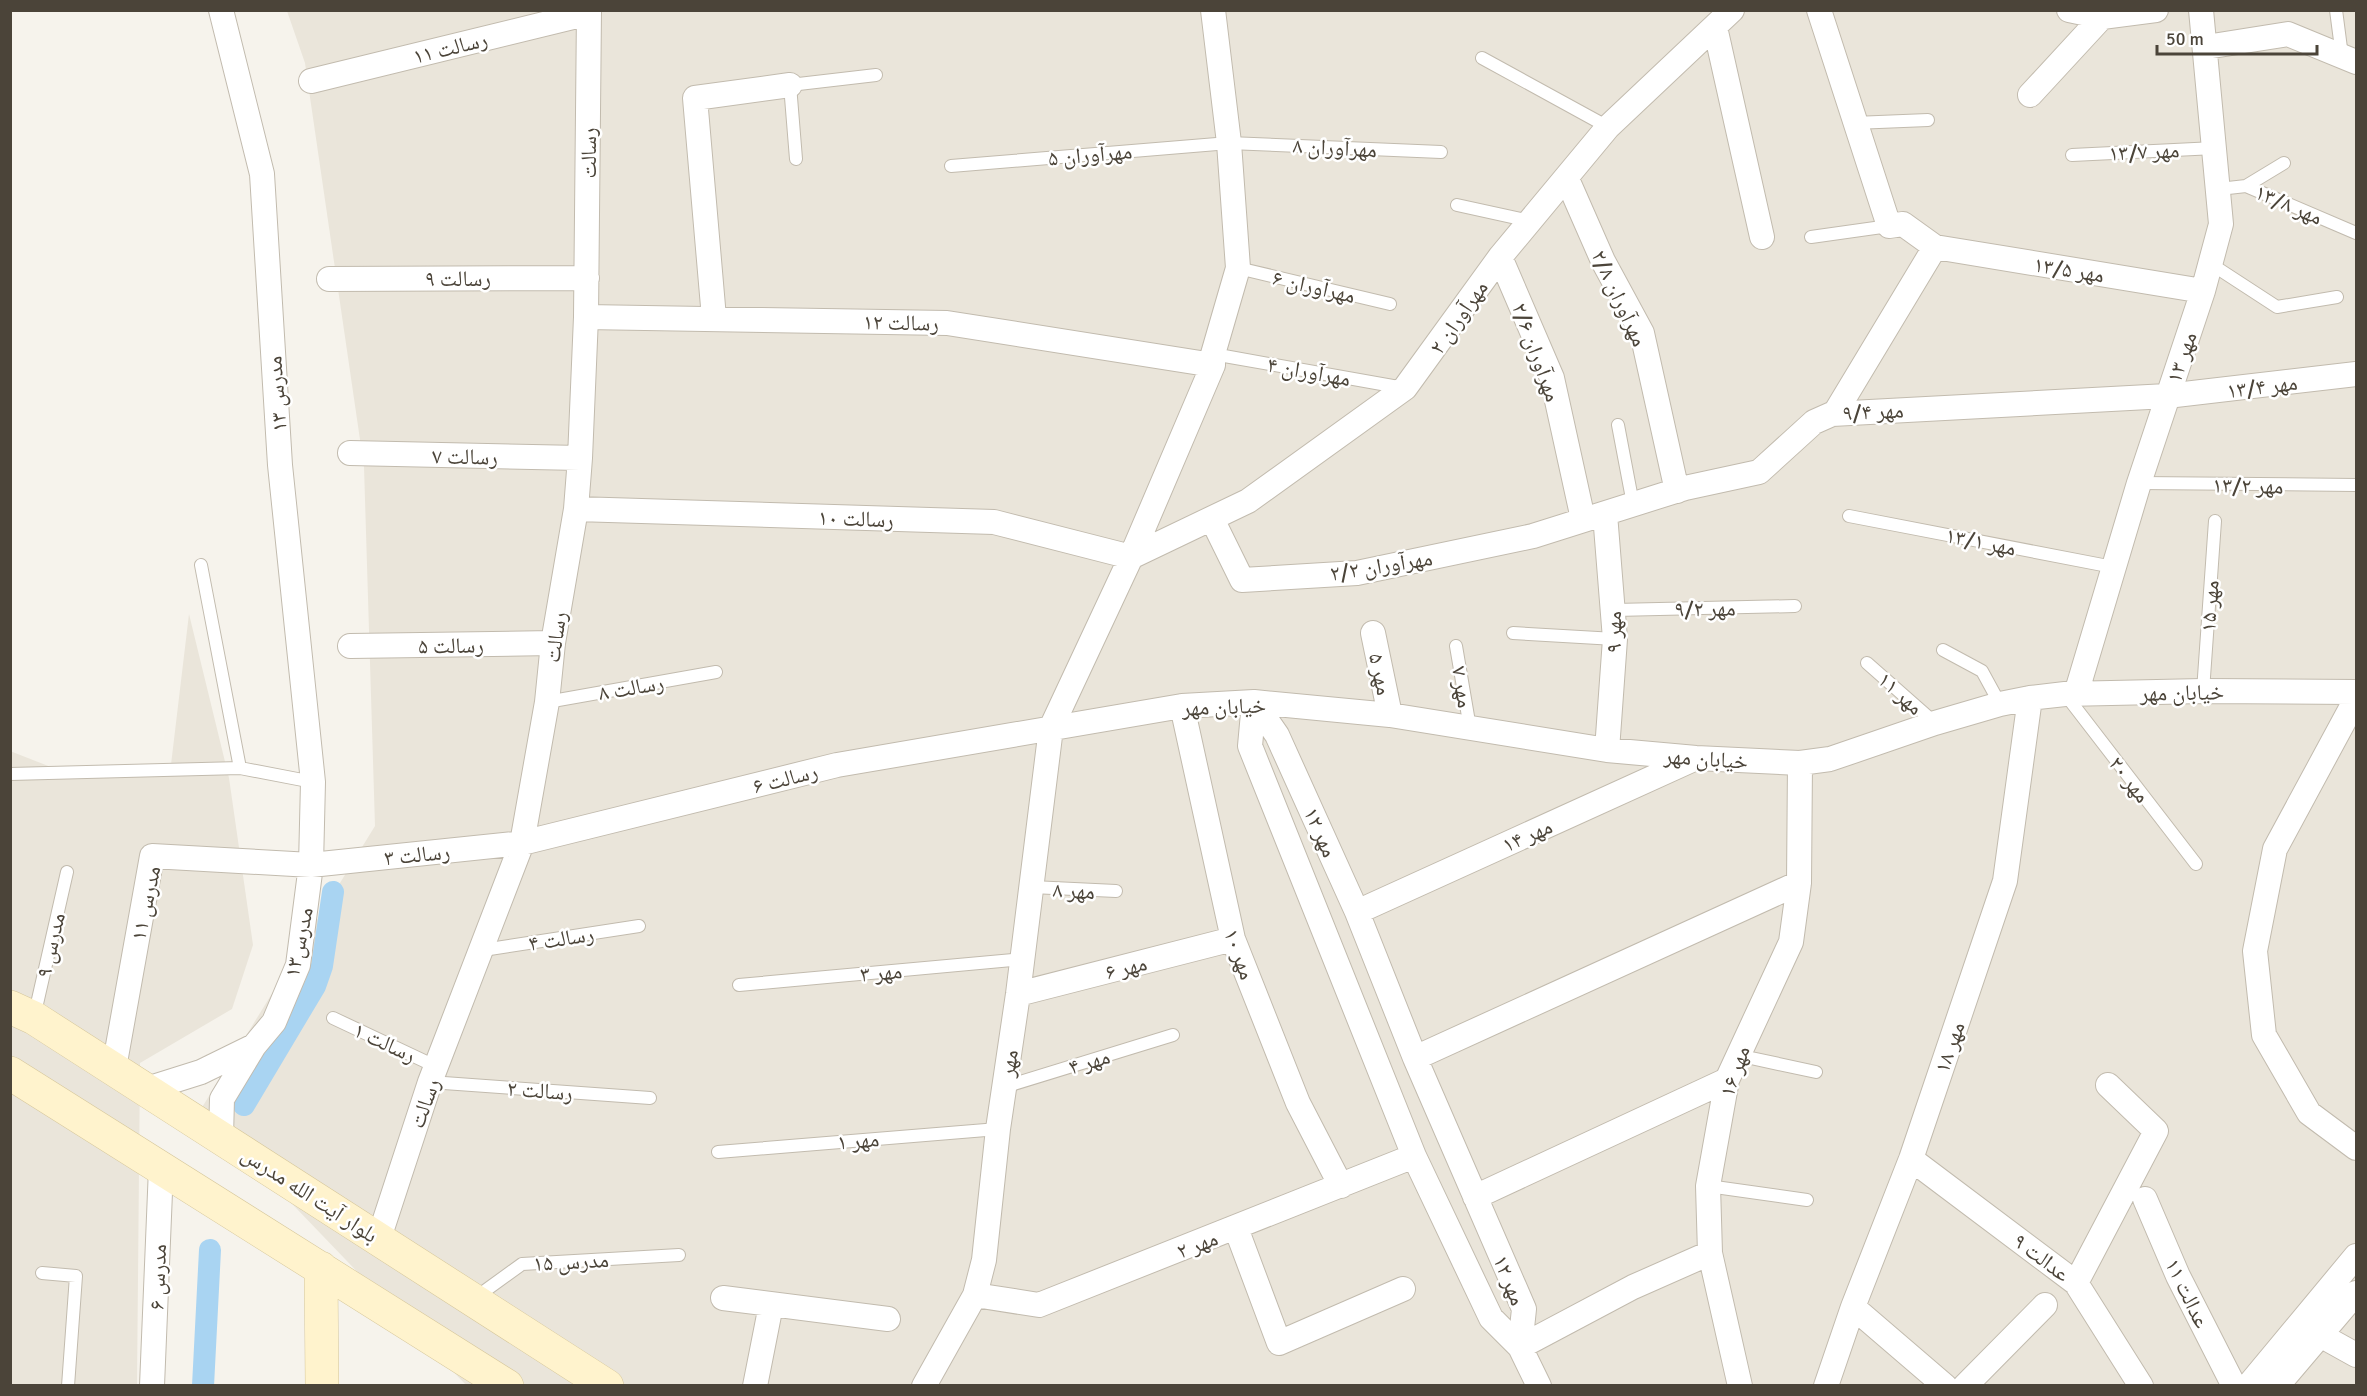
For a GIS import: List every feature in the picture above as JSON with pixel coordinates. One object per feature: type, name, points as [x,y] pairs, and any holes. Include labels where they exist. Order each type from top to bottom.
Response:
[{"type":"main road","name":"بلوار آیت الله مدرس","points":[[22,1012],[221,1136],[473,1299],[571,1375],[607,1386]]},
{"type":"main road","points":[[10,1072],[507,1386]]},
{"type":"main road","points":[[321,1268],[322,1386]]},
{"type":"street","name":"مدرس ۱۳","points":[[221,10],[262,174],[280,465],[313,782],[311,864]]},
{"type":"street","points":[[1213,10],[1229,143],[1238,268]]},
{"type":"street","points":[[1819,10],[1889,226],[1903,224],[1935,247],[1835,413]]},
{"type":"street","points":[[2069,10],[2102,17],[2156,10]]},
{"type":"street","name":"مهر ۱۳","points":[[2070,694],[2203,291],[2222,224],[2201,10]]},
{"type":"street","name":"رسالت ۱۱","points":[[310,81],[589,12]]},
{"type":"street","name":"رسالت","points":[[379,1238],[433,1074],[483,950],[522,843],[547,702],[553,643],[576,509],[580,458],[587,278],[589,12]]},
{"type":"street","points":[[2031,95],[2102,17]]},
{"type":"street","points":[[1723,19],[1762,237]]},
{"type":"street","name":"مهرآوران ۲","points":[[1131,557],[1248,501],[1406,388],[1500,257],[1608,127],[1723,19]]},
{"type":"street","points":[[2206,47],[2288,34],[2349,59]]},
{"type":"street","points":[[714,318],[695,98],[790,85]]},
{"type":"street","name":"مهرآوران ۲/۸","points":[[1567,179],[1603,261],[1641,333],[1677,491]]},
{"type":"street","name":"مهر ۱۳/۵","points":[[1935,247],[2203,291]]},
{"type":"street","name":"مهرآوران ۲/۶","points":[[1500,257],[1552,378],[1594,516]]},
{"type":"street","name":"مهر","points":[[924,1386],[975,1295],[984,1260],[998,1128],[1023,959],[1051,728],[1131,557],[1213,359],[1238,268]]},
{"type":"street","name":"رسالت ۹","points":[[329,279],[587,278]]},
{"type":"street","name":"رسالت ۱۲","points":[[586,317],[947,323],[1213,359]]},
{"type":"street","name":"مهر ۱۳/۴","points":[[2167,396],[2356,374]]},
{"type":"street","name":"مهر ۹/۴","points":[[1594,516],[1677,491],[1759,472],[1814,422],[1835,413],[2167,396]]},
{"type":"street","name":"رسالت ۷","points":[[350,453],[580,458]]},
{"type":"street","name":"رسالت ۱۰","points":[[576,509],[994,522],[1131,557]]},
{"type":"street","name":"مهرآوران ۲/۲","points":[[1212,519],[1242,579],[1357,573],[1533,536],[1594,516]]},
{"type":"street","name":"مهر ۹","points":[[1594,516],[1615,609],[1615,639],[1606,750]]},
{"type":"street","name":"مهر ۵","points":[[1373,633],[1390,714]]},
{"type":"street","name":"رسالت ۵","points":[[350,646],[553,643]]},
{"type":"street","name":"خیابان مهر","points":[[1051,728],[1182,706],[1254,702],[1390,714],[1606,750],[1696,758],[1800,763],[1830,759],[1935,723],[2000,704],[2030,698],[2070,694],[2203,691],[2356,692]]},
{"type":"street","name":"مهر ۱۸","points":[[1826,1386],[1852,1307],[1911,1159],[2005,881],[2030,698]]},
{"type":"street","points":[[2356,699],[2275,849],[2255,951],[2264,1035],[2309,1113],[2356,1148]]},
{"type":"street","name":"مهر ۱۲","points":[[1254,702],[1277,735],[1357,912],[1415,1058],[1524,1309],[1520,1347]]},
{"type":"street","name":"مهر ۱۲","points":[[1254,702],[1250,746],[1414,1156],[1491,1318],[1520,1347]]},
{"type":"street","name":"مهر ۱۰","points":[[1182,706],[1233,939],[1298,1103],[1341,1186]]},
{"type":"street","name":"رسالت ۶","points":[[522,843],[837,765],[1051,728]]},
{"type":"street","name":"مهر ۱۴","points":[[1357,912],[1696,758]]},
{"type":"street","name":"مهر ۱۶","points":[[1740,1386],[1710,1253],[1708,1186],[1727,1080],[1791,942],[1799,883],[1800,763]]},
{"type":"street","name":"رسالت ۳","points":[[311,864],[522,843]]},
{"type":"street","name":"مدرس ۱۱","points":[[114,1068],[152,856],[311,864]]},
{"type":"street","name":"مدرس۱۳","points":[[221,1136],[222,1099],[254,1046],[274,1022],[298,965],[311,864]]},
{"type":"street","points":[[1415,1058],[1799,883]]},
{"type":"street","name":"مهر ۶","points":[[1018,994],[1233,939]]},
{"type":"street","name":"مدرس۱۳","points":[[147,1089],[201,1072],[254,1046]]},
{"type":"street","points":[[1476,1197],[1727,1080]]},
{"type":"street","points":[[2076,1283],[2156,1131],[2108,1085]]},
{"type":"street","points":[[1396,1112],[1433,1097]]},
{"type":"street","name":"مهر ۲","points":[[975,1295],[1039,1305],[1414,1156]]},
{"type":"street","name":"عدالت ۹","points":[[1911,1159],[2076,1283],[2141,1386]]},
{"type":"street","name":"مدرس ۶","points":[[152,1386],[161,1168]]},
{"type":"street","name":"عدالت ۱۱","points":[[2145,1199],[2178,1276],[2234,1386]]},
{"type":"street","points":[[1236,1228],[1279,1343],[1403,1289]]},
{"type":"street","points":[[1539,1386],[1520,1347],[1633,1287],[1710,1253]]},
{"type":"street","points":[[2248,1386],[2356,1256]]},
{"type":"street","points":[[2277,1386],[2356,1293]]},
{"type":"street","points":[[723,1298],[888,1319]]},
{"type":"street","points":[[755,1386],[771,1305]]},
{"type":"street","points":[[1965,1386],[2045,1305]]},
{"type":"street","points":[[1852,1307],[1945,1386]]},
{"type":"street","points":[[2320,1335],[2356,1355]]},
{"type":"lane","points":[[2336,10],[2349,59]]},
{"type":"lane","points":[[1482,58],[1608,127]]},
{"type":"lane","points":[[796,159],[790,85],[876,75]]},
{"type":"lane","points":[[1854,123],[1928,120]]},
{"type":"lane","name":"مهرآوران ۸","points":[[1229,143],[1441,152]]},
{"type":"lane","name":"مهرآوران ۵","points":[[951,166],[1229,143]]},
{"type":"lane","name":"مهر ۱۳/۷","points":[[2072,155],[2216,148]]},
{"type":"lane","points":[[2246,186],[2284,164]]},
{"type":"lane","name":"مهر ۱۳/۸","points":[[2219,189],[2246,186],[2356,232]]},
{"type":"lane","points":[[1457,205],[1530,221]]},
{"type":"lane","points":[[1811,237],[1889,226]]},
{"type":"lane","points":[[2211,264],[2277,307],[2337,297]]},
{"type":"lane","name":"مهرآوران ۶","points":[[1238,268],[1390,304]]},
{"type":"lane","name":"مهرآوران ۴","points":[[1213,359],[1406,388]]},
{"type":"lane","points":[[1618,425],[1633,504]]},
{"type":"lane","name":"مهر ۱۳/۲","points":[[2139,483],[2356,485]]},
{"type":"lane","name":"مهر ۱۳/۱","points":[[1849,516],[2113,567]]},
{"type":"lane","name":"مهر ۱۵","points":[[2203,691],[2216,521]]},
{"type":"lane","points":[[201,565],[240,768]]},
{"type":"lane","name":"مهر ۹/۲","points":[[1615,609],[1796,606]]},
{"type":"lane","points":[[1513,633],[1615,639]]},
{"type":"lane","name":"مهر ۷","points":[[1456,646],[1470,728]]},
{"type":"lane","points":[[1943,650],[1982,671],[2000,704]]},
{"type":"lane","name":"مهر ۱۱","points":[[1867,663],[1935,723]]},
{"type":"lane","name":"رسالت ۸","points":[[547,702],[716,672]]},
{"type":"lane","name":"مهر ۲۰","points":[[2070,694],[2196,864]]},
{"type":"lane","points":[[10,774],[240,768],[313,782]]},
{"type":"lane","name":"مدرس ۹","points":[[22,1012],[67,872]]},
{"type":"lane","name":"مهر ۸","points":[[1032,887],[1116,891]]},
{"type":"lane","name":"رسالت ۴","points":[[483,950],[639,926]]},
{"type":"lane","name":"مهر ۳","points":[[739,985],[1023,959]]},
{"type":"lane","name":"رسالت ۱","points":[[333,1018],[433,1074]]},
{"type":"lane","name":"مهر ۴","points":[[1004,1087],[1173,1035]]},
{"type":"lane","points":[[1737,1055],[1816,1072]]},
{"type":"lane","name":"رسالت ۲","points":[[433,1074],[650,1098]]},
{"type":"lane","name":"مهر ۱","points":[[718,1152],[998,1128]]},
{"type":"lane","points":[[1708,1186],[1807,1200]]},
{"type":"lane","name":"مدرس ۱۵","points":[[473,1299],[522,1264],[679,1255]]},
{"type":"lane","points":[[42,1273],[76,1276],[68,1386]]},
{"type":"shaded area","points":[[287,11],[2356,11],[2356,1385],[466,1385],[201,1109],[375,826],[364,467],[305,63]]},
{"type":"shaded area","points":[[189,614],[229,778],[253,945],[232,1009],[140,1063],[137,1385],[11,1385],[10,751],[79,778],[170,773]]},
{"type":"waterway","points":[[244,1105],[315,986],[322,966],[333,892]]},
{"type":"waterway","points":[[203,1386],[210,1250]]}]
